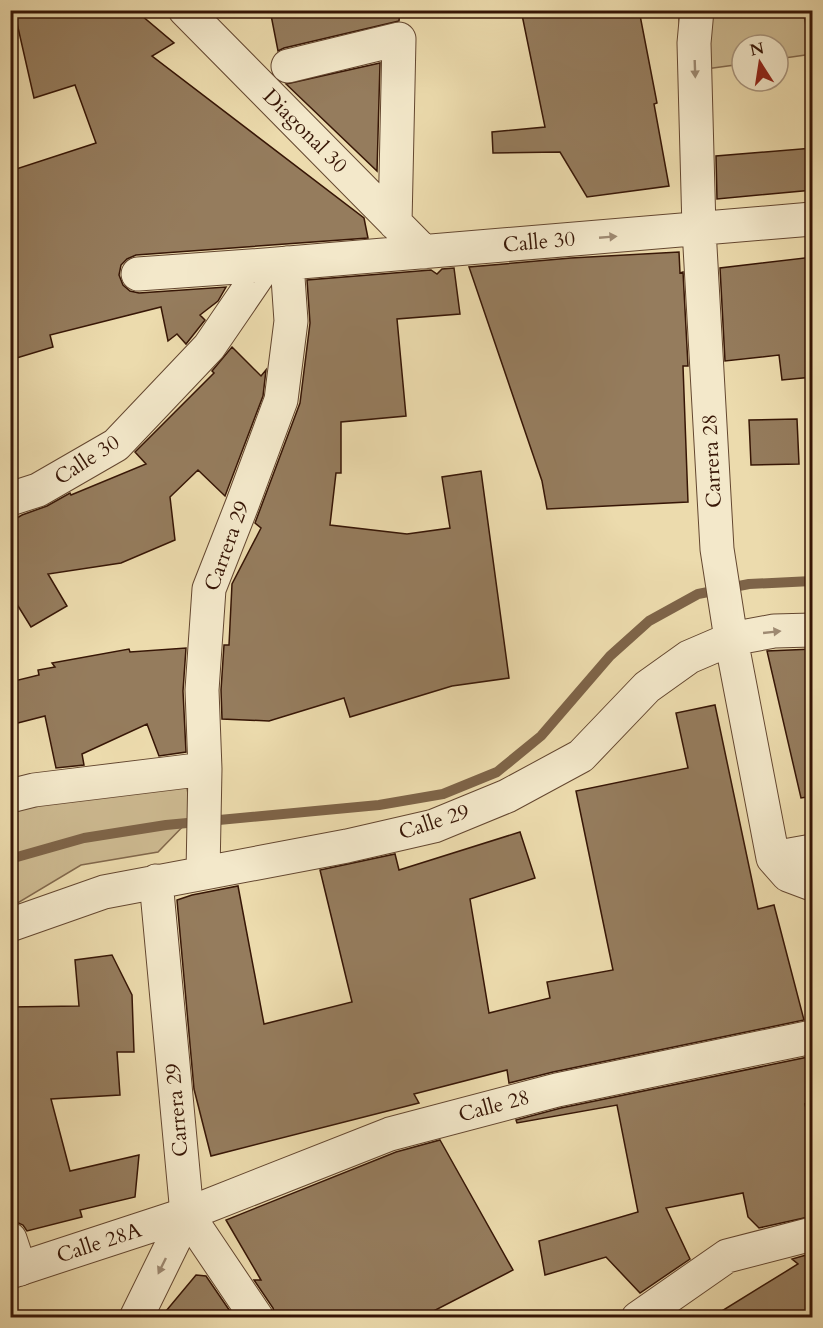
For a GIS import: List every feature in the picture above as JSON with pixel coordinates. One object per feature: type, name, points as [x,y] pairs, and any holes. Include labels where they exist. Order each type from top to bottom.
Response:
[{"type":"street","name":"Diagonal 30","points":[[185,10],[424,252]]},
{"type":"street","name":"Carrera 28","points":[[697,10],[694,43],[699,229],[717,549],[728,624],[773,858]]},
{"type":"street","points":[[288,66],[399,39],[395,223]]},
{"type":"street","name":"Calle 30","points":[[138,274],[813,219]]},
{"type":"street","name":"Calle 30","points":[[10,500],[38,490],[116,445],[209,347],[276,264]]},
{"type":"street","name":"Carrera 29","points":[[203,857],[205,775],[202,690],[209,589],[281,400],[291,321],[276,264]]},
{"type":"street","name":"Calle 29","points":[[10,925],[104,892],[156,881],[203,857],[347,846],[434,826],[507,796],[581,756],[647,687],[689,657],[728,624],[774,631],[813,630]]},
{"type":"street","points":[[10,796],[34,790],[205,775]]},
{"type":"street","points":[[773,858],[813,851]]},
{"type":"street","points":[[773,858],[788,875],[813,884]]},
{"type":"street","name":"Carrera 29","points":[[156,881],[187,1214],[257,1317]]},
{"type":"street","name":"Calle 28","points":[[187,1214],[390,1134],[557,1090],[813,1037]]},
{"type":"street","points":[[136,1317],[187,1214]]},
{"type":"street","name":"Calle 28A","points":[[14,1260],[187,1214]]},
{"type":"street","points":[[638,1317],[727,1256],[813,1234]]},
{"type":"shaded area","points":[[678,11],[803,11],[812,54],[790,57],[790,33],[730,33],[730,66],[684,72]]},
{"type":"shaded area","points":[[186,782],[192,817],[158,852],[81,865],[11,907],[10,800]]},
{"type":"building","points":[[14,10],[135,10],[174,43],[152,56],[364,218],[368,238],[136,255],[121,265],[119,275],[123,285],[130,291],[139,293],[226,287],[218,301],[200,315],[205,320],[186,344],[177,334],[168,341],[161,307],[50,335],[53,347],[10,360],[10,171],[96,143],[75,85],[34,98]]},
{"type":"building","points":[[270,10],[400,10],[399,21],[278,51]]},
{"type":"building","points":[[521,10],[639,10],[657,103],[654,104],[669,186],[587,197],[560,152],[493,153],[492,132],[545,127]]},
{"type":"building","points":[[380,63],[377,171],[286,84]]},
{"type":"building","points":[[813,148],[813,190],[717,199],[716,156]]},
{"type":"building","points":[[679,252],[680,273],[683,272],[688,366],[683,366],[688,502],[547,509],[542,481],[469,267]]},
{"type":"building","points":[[813,257],[813,377],[782,380],[779,355],[725,361],[720,268]]},
{"type":"building","points":[[454,268],[460,314],[397,319],[406,416],[341,422],[341,473],[336,473],[330,525],[407,534],[450,528],[442,477],[481,471],[509,678],[452,686],[350,717],[344,698],[269,721],[222,719],[224,645],[229,645],[232,584],[261,528],[255,523],[300,403],[310,323],[307,280],[431,270],[437,274],[442,269]]},
{"type":"building","points":[[232,347],[261,376],[266,370],[263,396],[225,496],[198,470],[170,497],[175,540],[121,563],[48,574],[67,606],[31,627],[10,593],[10,522],[70,493],[71,495],[146,464],[135,452],[214,373],[212,371]]},
{"type":"building","points":[[797,419],[799,464],[751,465],[749,420]]},
{"type":"building","points":[[186,648],[183,691],[186,752],[159,756],[147,724],[82,754],[84,765],[56,768],[45,716],[10,725],[10,682],[39,675],[38,670],[55,667],[52,663],[129,649],[130,652]]},
{"type":"building","points":[[813,649],[813,796],[801,798],[767,651]]},
{"type":"building","points":[[715,705],[758,909],[774,905],[804,1020],[509,1083],[507,1070],[414,1094],[419,1103],[211,1156],[194,1089],[177,900],[238,886],[264,1024],[352,1002],[320,870],[395,854],[399,870],[520,832],[535,878],[470,899],[489,1013],[550,998],[547,982],[613,970],[576,791],[688,768],[676,713]]},
{"type":"building","points":[[112,955],[132,995],[134,1052],[117,1052],[120,1095],[51,1099],[70,1171],[139,1155],[135,1197],[80,1210],[82,1217],[27,1231],[23,1225],[16,1222],[10,1200],[10,1007],[79,1006],[75,960]]},
{"type":"building","points":[[813,1056],[813,1103],[805,1104],[813,1143],[813,1216],[759,1228],[748,1217],[743,1193],[666,1208],[690,1259],[640,1293],[606,1257],[545,1275],[539,1241],[638,1212],[617,1105],[517,1123],[516,1120],[561,1108]]},
{"type":"building","points":[[440,1140],[513,1270],[422,1317],[276,1317],[273,1308],[254,1280],[261,1280],[226,1220],[396,1152]]},
{"type":"building","points":[[813,1253],[813,1310],[797,1317],[712,1317],[798,1264],[792,1259]]},
{"type":"building","points":[[196,1275],[206,1276],[234,1317],[161,1317]]},
{"type":"waterway","points":[[10,859],[84,838],[166,825],[379,805],[443,794],[497,772],[541,736],[610,656],[649,621],[698,594],[749,584],[812,581]]}]
